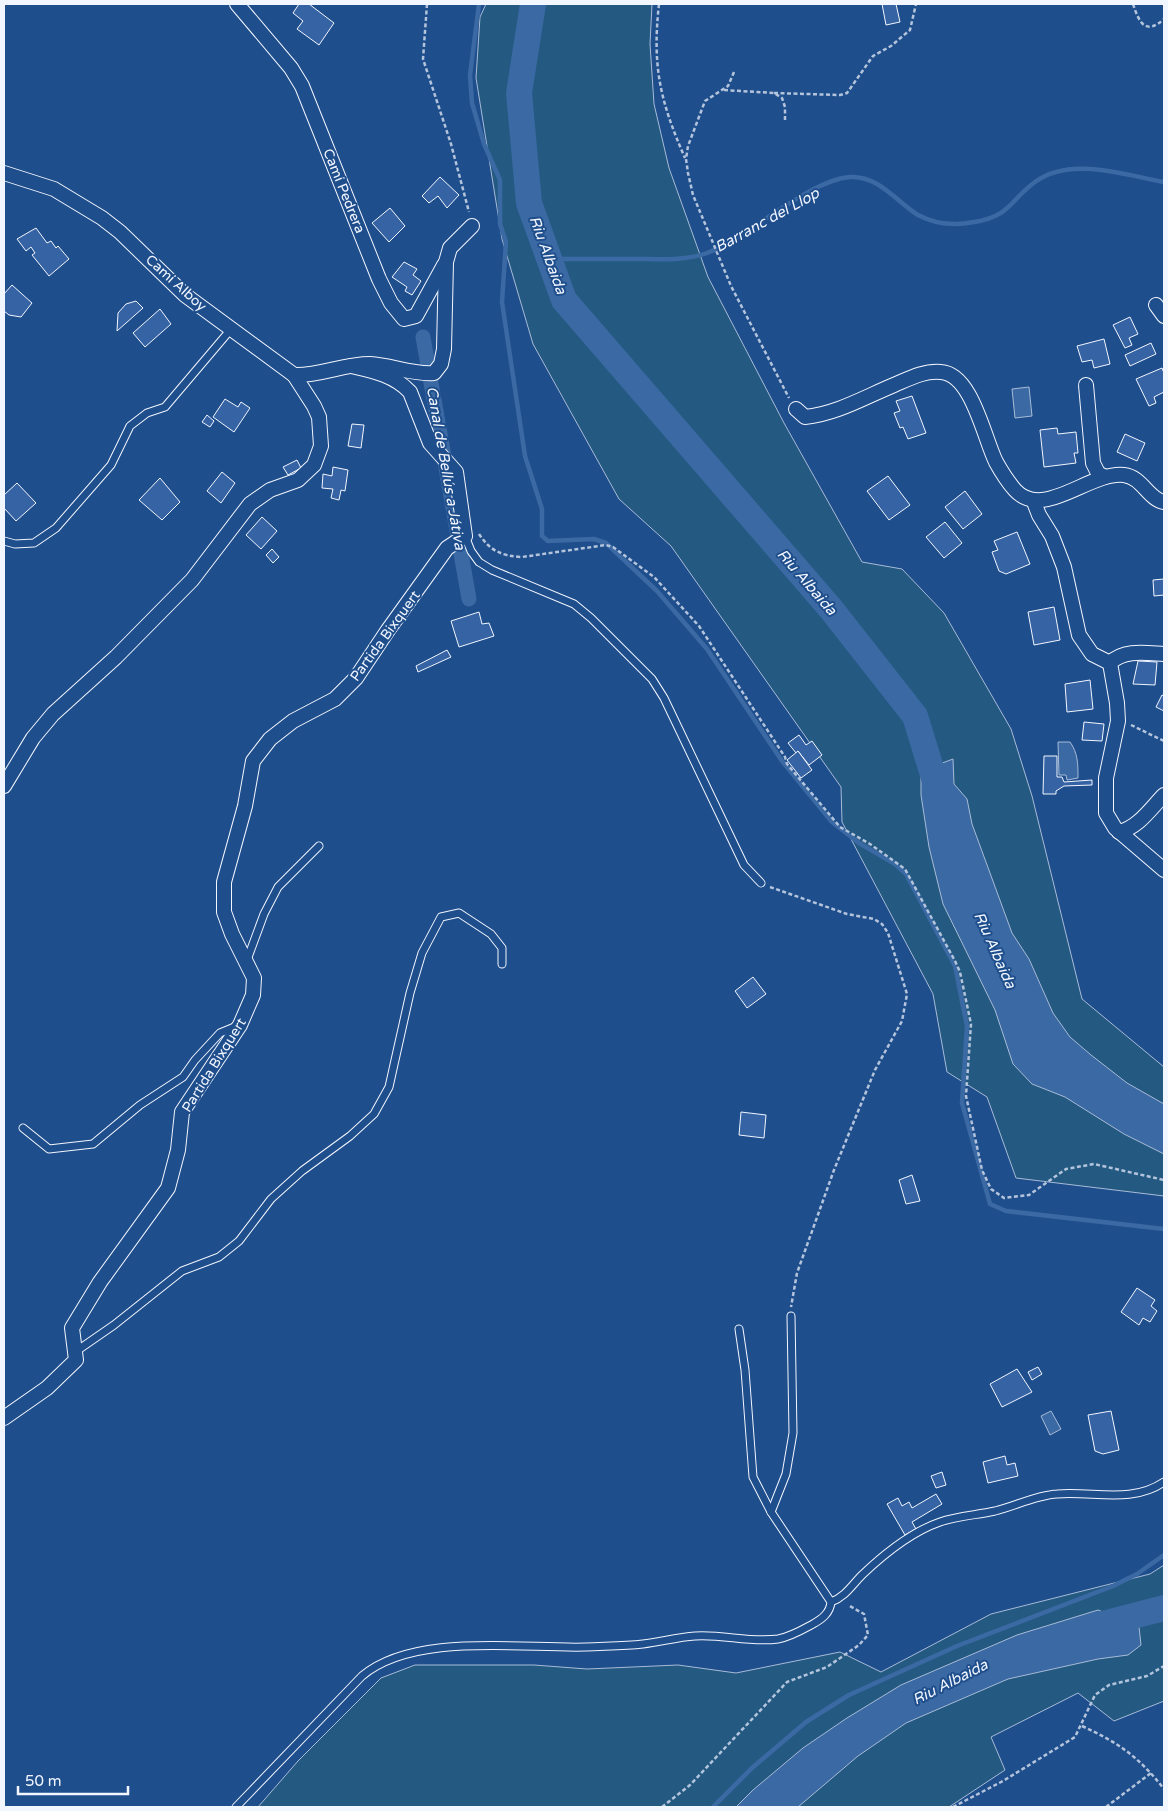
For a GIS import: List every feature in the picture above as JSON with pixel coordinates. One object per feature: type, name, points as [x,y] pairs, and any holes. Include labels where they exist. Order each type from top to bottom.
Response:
[{"type":"street","name":"Camí Pedrera","points":[[237,4],[290,68],[302,86],[379,279],[390,303],[404,319],[416,316],[446,262]]},
{"type":"street","name":"Camí Alboy","points":[[4,174],[54,189],[102,218],[120,232],[185,295],[294,374]]},
{"type":"street","points":[[294,374],[310,376],[351,366],[380,365],[434,374],[441,364],[444,349],[446,262],[450,248],[472,226]]},
{"type":"street","points":[[351,366],[379,372],[410,392],[430,442],[456,472],[470,532]]},
{"type":"street","points":[[796,409],[805,417],[829,412],[928,372],[951,374],[963,386],[974,405],[996,462],[1015,490],[1034,502],[1039,515],[1052,536],[1064,567],[1079,635],[1092,654],[1110,663]]},
{"type":"street","points":[[4,786],[33,738],[53,714],[116,657],[192,580],[250,504],[270,490],[298,480],[314,464],[321,446],[319,417],[294,374]]},
{"type":"street","points":[[1086,385],[1093,463],[1098,473],[1105,477]]},
{"type":"street","points":[[1034,502],[1068,492],[1105,477],[1127,475],[1148,490],[1159,501],[1164,502]]},
{"type":"street","name":"Partida Bixquert","points":[[75,1352],[72,1328],[100,1282],[168,1188],[178,1150],[182,1112],[240,1025],[253,995],[254,978],[232,934],[224,912],[224,882],[241,823],[253,761],[270,739],[293,721],[335,699],[356,678],[447,548],[470,532]]},
{"type":"street","points":[[1110,663],[1116,657],[1126,654],[1164,654]]},
{"type":"street","points":[[1110,663],[1117,704],[1118,723],[1106,778],[1104,805],[1108,820],[1119,832],[1164,870]]},
{"type":"street","points":[[1119,832],[1129,829],[1138,822],[1164,795]]},
{"type":"street","points":[[4,1418],[47,1388],[76,1360],[75,1352]]},
{"type":"lane","points":[[4,540],[15,544],[34,543],[56,528],[111,465],[130,426],[147,413],[165,407],[232,328]]},
{"type":"lane","points":[[470,532],[471,551],[479,562],[492,570],[574,604],[591,618],[652,679],[664,698],[744,865],[761,883]]},
{"type":"lane","points":[[246,960],[264,914],[278,887],[318,846]]},
{"type":"lane","points":[[75,1352],[114,1325],[182,1271],[220,1258],[239,1241],[271,1199],[302,1171],[350,1136],[374,1114],[389,1087],[410,994],[422,953],[441,917],[459,913],[491,934],[502,948],[502,964]]},
{"type":"lane","points":[[24,1128],[49,1149],[93,1144],[140,1105],[184,1077],[220,1032],[240,1025]]},
{"type":"lane","points":[[771,1512],[786,1474],[793,1433],[791,1316]]},
{"type":"lane","points":[[739,1329],[745,1370],[752,1471],[771,1512],[831,1602]]},
{"type":"lane","points":[[236,1807],[362,1676],[383,1661],[455,1647],[573,1647],[641,1644],[713,1635],[758,1640],[779,1639],[817,1622],[827,1613],[831,1602],[843,1597],[861,1576],[892,1550],[927,1527],[941,1521],[995,1511],[1056,1494],[1111,1496],[1143,1493],[1164,1482]]},
{"type":"path","points":[[427,4],[423,59],[451,144],[472,226]]},
{"type":"path","points":[[659,4],[657,65],[662,98],[686,159],[693,195],[731,286],[796,409]]},
{"type":"path","points":[[723,90],[774,93],[847,93],[873,56],[891,46],[910,30],[916,4]]},
{"type":"path","points":[[1133,4],[1139,21],[1146,26],[1156,26],[1164,19]]},
{"type":"path","points":[[686,159],[688,146],[705,101],[728,86],[734,72]]},
{"type":"path","points":[[774,93],[782,98],[785,107],[785,121]]},
{"type":"path","points":[[470,532],[494,552],[510,556],[522,557],[606,544],[654,577],[699,626],[785,756],[791,769],[840,827],[870,844],[905,869],[960,972],[971,1024],[966,1096],[982,1170],[991,1189],[1004,1198],[1029,1194],[1066,1169],[1094,1164],[1164,1180]]},
{"type":"path","points":[[1118,723],[1122,722],[1137,727],[1164,741]]},
{"type":"path","points":[[761,883],[778,892],[847,914],[874,919],[882,924],[888,933],[907,994],[902,1021],[875,1070],[834,1170],[798,1273],[791,1316]]},
{"type":"path","points":[[662,1807],[690,1785],[787,1682],[827,1667],[859,1645],[868,1635],[864,1614],[850,1605],[831,1602]]},
{"type":"path","points":[[953,1807],[1059,1748],[1075,1737],[1082,1726],[1087,1710],[1095,1695],[1109,1685],[1147,1676],[1164,1666]]},
{"type":"path","points":[[1082,1726],[1112,1740],[1152,1773],[1164,1789]]},
{"type":"path","points":[[1106,1807],[1152,1773]]},
{"type":"shaded area","points":[[486,4],[652,4],[650,44],[654,104],[669,168],[708,277],[784,423],[862,562],[902,569],[944,613],[1011,729],[1032,796],[1082,999],[1164,1067],[1164,1196],[1016,1178],[987,1097],[947,1072],[933,994],[842,822],[841,787],[671,546],[619,499],[533,344],[502,239],[476,78],[480,17]]},
{"type":"shaded area","points":[[1164,1565],[1164,1701],[1114,1721],[1078,1693],[991,1737],[1005,1770],[949,1807],[258,1807],[298,1761],[381,1678],[415,1665],[534,1665],[587,1669],[678,1665],[736,1673],[840,1652],[881,1672],[991,1614],[1150,1574]]},
{"type":"water","points":[[1029,387],[1032,416],[1015,418],[1012,389]]},
{"type":"water","points":[[1058,742],[1070,742],[1073,746],[1077,759],[1078,778],[1067,780],[1066,775],[1059,775]]},
{"type":"water","points":[[953,759],[954,784],[967,799],[972,824],[1012,933],[1029,959],[1053,1013],[1070,1037],[1091,1055],[1127,1083],[1164,1104],[1164,1154],[1124,1134],[1065,1097],[1032,1084],[1013,1064],[995,1010],[943,904],[929,847],[921,795],[921,771]]},
{"type":"water","points":[[1051,1411],[1061,1429],[1050,1435],[1041,1416]]},
{"type":"water","points":[[1098,1610],[1139,1627],[1141,1645],[1128,1655],[1098,1659],[1008,1679],[906,1723],[858,1756],[798,1807],[736,1807],[753,1790],[803,1748],[901,1685],[1017,1635]]},
{"type":"building","points":[[299,4],[309,4],[334,23],[319,45],[297,29],[303,21],[293,13]]},
{"type":"building","points":[[882,4],[896,4],[900,22],[886,25]]},
{"type":"building","points":[[440,177],[459,195],[447,208],[438,196],[429,203],[422,196]]},
{"type":"building","points":[[390,208],[405,226],[389,242],[372,223]]},
{"type":"building","points":[[36,228],[47,243],[51,241],[56,248],[58,246],[69,259],[49,276],[32,255],[35,253],[31,247],[26,251],[17,239]]},
{"type":"building","points":[[404,262],[417,269],[413,275],[421,281],[412,295],[405,291],[407,287],[392,277]]},
{"type":"building","points":[[12,285],[32,303],[21,317],[9,315],[4,311],[4,294]]},
{"type":"building","points":[[136,301],[143,308],[117,331],[118,313],[126,304]]},
{"type":"building","points":[[160,309],[171,324],[145,347],[133,333]]},
{"type":"building","points":[[1130,317],[1138,334],[1129,338],[1132,345],[1125,348],[1113,325]]},
{"type":"building","points":[[1104,339],[1110,364],[1094,368],[1092,360],[1082,362],[1077,346]]},
{"type":"building","points":[[1151,343],[1156,354],[1130,366],[1125,355]]},
{"type":"building","points":[[1162,368],[1164,373],[1164,392],[1154,397],[1156,403],[1149,406],[1136,379]]},
{"type":"building","points":[[912,396],[926,433],[908,439],[903,427],[900,428],[894,413],[900,411],[896,401]]},
{"type":"building","points":[[225,399],[238,407],[241,402],[250,408],[234,432],[213,417]]},
{"type":"building","points":[[207,415],[214,421],[210,427],[202,422]]},
{"type":"building","points":[[352,424],[364,425],[361,448],[348,446]]},
{"type":"building","points":[[1057,428],[1058,434],[1076,432],[1078,453],[1074,453],[1076,463],[1044,467],[1040,430]]},
{"type":"building","points":[[1125,434],[1145,443],[1137,461],[1117,452]]},
{"type":"building","points":[[297,460],[301,468],[288,475],[283,467]]},
{"type":"building","points":[[333,467],[348,470],[345,491],[341,490],[339,500],[331,498],[333,489],[322,488],[323,474],[332,476]]},
{"type":"building","points":[[222,472],[235,483],[221,503],[207,491]]},
{"type":"building","points":[[888,476],[910,505],[889,520],[867,491]]},
{"type":"building","points":[[160,478],[180,502],[162,520],[139,500]]},
{"type":"building","points":[[17,483],[36,503],[16,521],[4,508],[4,495]]},
{"type":"building","points":[[965,491],[982,514],[963,529],[945,507]]},
{"type":"building","points":[[262,517],[277,531],[261,549],[246,535]]},
{"type":"building","points":[[945,522],[962,543],[944,558],[926,537]]},
{"type":"building","points":[[1017,532],[1030,564],[1006,574],[999,571],[992,552],[998,550],[994,541]]},
{"type":"building","points":[[272,549],[279,557],[273,563],[266,555]]},
{"type":"building","points":[[1164,579],[1164,595],[1154,596],[1153,580]]},
{"type":"building","points":[[1054,607],[1060,640],[1034,645],[1028,612]]},
{"type":"building","points":[[479,612],[482,624],[489,623],[494,636],[459,647],[451,621]]},
{"type":"building","points":[[447,650],[451,657],[418,672],[416,666]]},
{"type":"building","points":[[1138,661],[1157,662],[1155,685],[1133,684]]},
{"type":"building","points":[[1090,680],[1093,709],[1067,712],[1065,684]]},
{"type":"building","points":[[1162,695],[1164,696],[1164,711],[1156,707]]},
{"type":"building","points":[[1084,722],[1104,724],[1102,741],[1082,740]]},
{"type":"building","points":[[799,735],[806,745],[812,741],[822,755],[809,765],[798,751],[796,753],[788,743]]},
{"type":"building","points":[[798,751],[812,770],[801,778],[787,760]]},
{"type":"building","points":[[1044,756],[1057,756],[1057,777],[1062,777],[1064,782],[1092,780],[1092,785],[1064,786],[1056,791],[1056,794],[1043,794]]},
{"type":"building","points":[[753,977],[766,994],[747,1008],[735,991]]},
{"type":"building","points":[[741,1112],[766,1115],[764,1138],[739,1135]]},
{"type":"building","points":[[912,1175],[920,1201],[906,1204],[899,1180]]},
{"type":"building","points":[[1137,1288],[1155,1300],[1151,1306],[1157,1311],[1150,1322],[1143,1318],[1139,1325],[1121,1312]]},
{"type":"building","points":[[1038,1367],[1042,1374],[1032,1380],[1028,1372]]},
{"type":"building","points":[[1017,1369],[1032,1392],[1002,1407],[990,1384]]},
{"type":"building","points":[[1111,1411],[1119,1450],[1103,1454],[1095,1451],[1088,1415]]},
{"type":"building","points":[[1005,1456],[1007,1465],[1015,1463],[1018,1476],[988,1483],[983,1462]]},
{"type":"building","points":[[942,1472],[946,1485],[936,1488],[931,1476]]},
{"type":"building","points":[[936,1494],[942,1504],[912,1522],[916,1529],[905,1535],[887,1504],[898,1498],[902,1506],[909,1502],[912,1508]]},
{"type":"waterway","points":[[479,4],[470,75],[472,103],[484,144],[500,180],[500,224],[506,242],[502,302],[525,456],[542,509],[542,536],[548,541],[594,539],[606,543],[657,591],[707,649],[782,761],[832,822],[859,843],[895,864],[906,874],[955,966],[967,1026],[962,1103],[990,1204],[1006,1211],[1164,1229]]},
{"type":"waterway","name":"Riu Albaida","points":[[533,4],[519,93],[529,203],[564,300],[831,609],[915,716],[941,801]]},
{"type":"waterway","name":"Barranc del Llop","points":[[549,259],[663,259],[699,256],[724,245],[816,188],[834,180],[850,177],[869,180],[887,190],[918,215],[938,222],[952,224],[974,222],[996,216],[1035,182],[1049,174],[1064,170],[1081,169],[1115,172],[1164,182]]},
{"type":"waterway","name":"Canal de Bellús a Játiva","points":[[423,337],[469,599]]},
{"type":"waterway","points":[[713,1807],[752,1768],[806,1722],[849,1695],[957,1646],[1113,1586],[1137,1574],[1164,1555]]},
{"type":"waterway","name":"Riu Albaida","points":[[1087,1628],[1164,1608]]}]
